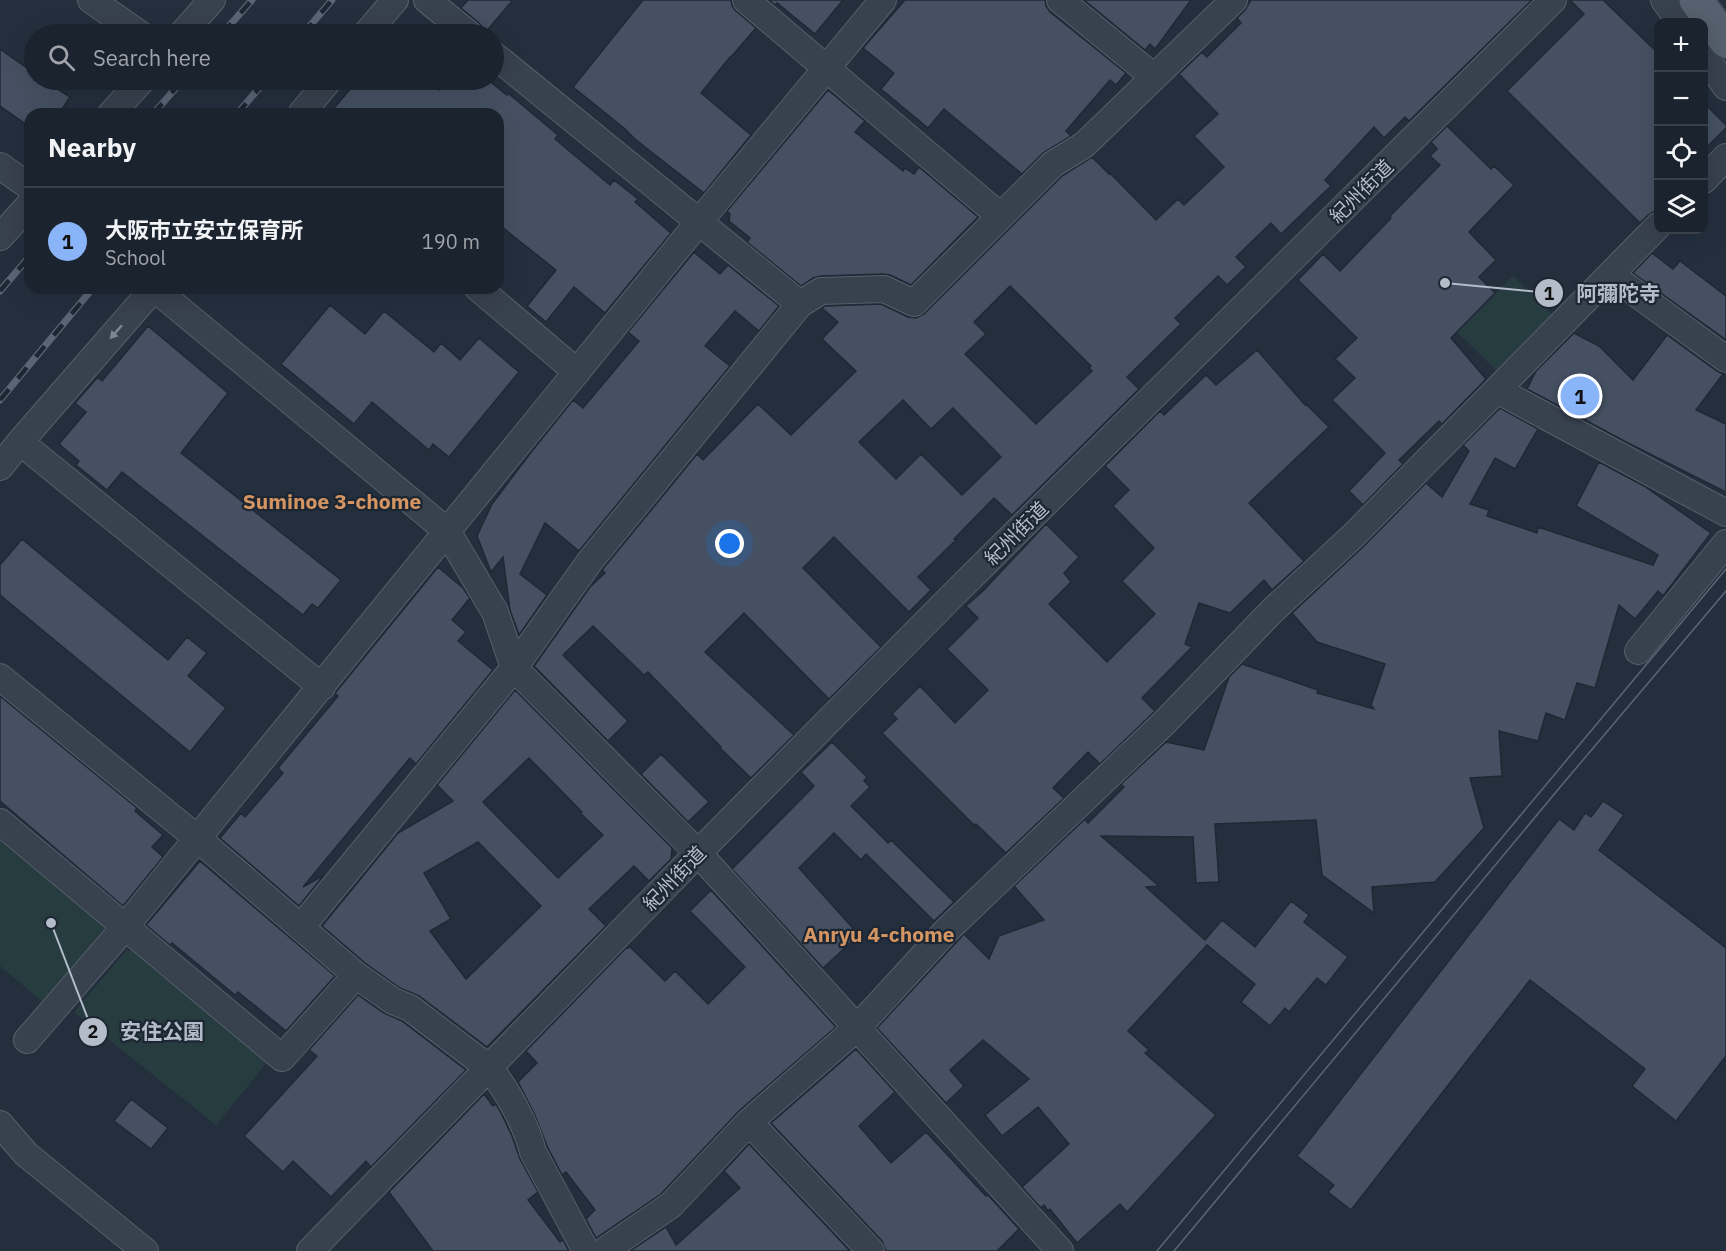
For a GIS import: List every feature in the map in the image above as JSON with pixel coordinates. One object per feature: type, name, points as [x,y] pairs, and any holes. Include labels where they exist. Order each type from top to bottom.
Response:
[{"type":"main road","points":[[1696,0],[1726,42]]},
{"type":"street","points":[[91,0],[126,24]]},
{"type":"street","points":[[191,24],[212,0]]},
{"type":"street","points":[[375,24],[395,0]]},
{"type":"street","points":[[427,0],[457,24]]},
{"type":"street","points":[[746,0],[1000,216]]},
{"type":"street","points":[[27,1040],[125,927],[698,223],[883,0]]},
{"type":"street","points":[[1060,0],[1154,77]]},
{"type":"street","points":[[301,927],[514,668],[590,561],[800,304],[821,291],[884,289],[914,303],[1053,165],[1084,145],[1234,0]]},
{"type":"street","name":"紀州街道","points":[[310,1251],[950,598],[1553,0]]},
{"type":"street","points":[[1664,0],[1677,18]]},
{"type":"street","points":[[1708,62],[1726,87]]},
{"type":"street","points":[[504,63],[800,304]]},
{"type":"street","points":[[116,108],[133,90]]},
{"type":"street","points":[[306,108],[321,90]]},
{"type":"street","points":[[1708,176],[1726,157]]},
{"type":"street","points":[[0,166],[24,183]]},
{"type":"street","points":[[0,237],[24,211]]},
{"type":"street","points":[[604,1251],[671,1205],[749,1122],[858,1028],[947,930],[1165,722],[1273,610],[1354,535],[1654,231]]},
{"type":"street","points":[[1611,275],[1726,359]]},
{"type":"street","points":[[0,467],[149,294]]},
{"type":"street","points":[[161,294],[447,531],[495,612],[514,668],[698,853],[858,1028],[1046,1246]]},
{"type":"street","points":[[485,294],[577,372]]},
{"type":"street","points":[[1497,390],[1726,513]]},
{"type":"street","points":[[20,442],[322,687]]},
{"type":"street","points":[[1638,651],[1726,543]]},
{"type":"street","points":[[0,677],[197,838],[356,975],[393,1001],[410,1008],[499,1080],[530,1139],[533,1152],[586,1251]]},
{"type":"street","points":[[0,822],[282,1058],[356,975]]},
{"type":"street","points":[[749,1122],[871,1251]]},
{"type":"street","points":[[0,1124],[26,1154],[145,1251]]},
{"type":"green space","points":[[1513,276],[1556,318],[1500,374],[1457,332]]},
{"type":"green space","points":[[0,834],[102,917],[104,929],[44,1003],[0,966]]},
{"type":"green space","points":[[139,949],[264,1052],[265,1065],[216,1125],[74,1012],[126,951]]},
{"type":"building","points":[[468,0],[513,0],[493,24],[480,24],[461,8]]},
{"type":"building","points":[[643,0],[731,0],[736,11],[756,28],[701,93],[751,135],[704,193],[573,87]]},
{"type":"building","points":[[769,0],[843,0],[815,34],[777,3],[775,5]]},
{"type":"building","points":[[905,0],[1045,0],[1050,12],[1126,73],[1116,85],[1110,80],[1066,131],[1071,136],[1043,153],[1022,174],[944,109],[928,128],[881,89],[894,73],[863,48]]},
{"type":"building","points":[[1084,0],[1191,0],[1155,49],[1150,44],[1145,50]]},
{"type":"building","points":[[1251,0],[1532,0],[1409,121],[1405,117],[1384,138],[1374,127],[1325,180],[1331,186],[1281,234],[1271,223],[1236,257],[1246,267],[1227,285],[1218,276],[1175,318],[1181,324],[1127,377],[1139,389],[1012,515],[994,498],[918,577],[931,590],[909,612],[834,537],[803,568],[881,647],[829,699],[744,613],[705,652],[794,735],[751,778],[648,672],[644,675],[593,626],[563,655],[628,721],[608,741],[534,666],[590,587],[605,573],[602,570],[697,454],[703,460],[758,404],[791,435],[856,371],[822,339],[838,322],[822,308],[881,304],[908,317],[916,318],[924,314],[1062,176],[1092,157],[1156,220],[1178,199],[1184,205],[1224,167],[1194,136],[1218,114],[1179,74],[1202,52],[1207,57],[1241,23],[1237,18]],"holes":[[[1010,286],[1091,366],[1089,368],[1092,371],[1036,424],[965,354],[986,334],[974,322]],[[903,400],[931,429],[953,408],[1001,457],[962,495],[921,454],[896,479],[859,442]]]},
{"type":"building","points":[[1570,0],[1603,0],[1654,49],[1654,212],[1640,223],[1507,91],[1584,14]]},
{"type":"building","points":[[0,49],[24,66],[24,90],[59,90],[70,97],[63,108],[24,108],[24,123],[0,106]]},
{"type":"building","points":[[349,90],[501,90],[507,95],[508,93],[558,135],[555,139],[610,185],[614,180],[638,199],[635,202],[671,233],[605,313],[574,287],[546,322],[527,306],[556,270],[504,229],[504,108],[334,108]]},
{"type":"building","points":[[828,90],[865,121],[855,132],[903,171],[905,168],[914,174],[919,167],[978,217],[911,285],[884,274],[821,276],[801,286],[747,242],[750,238],[729,221],[730,214],[727,211]]},
{"type":"building","points":[[1708,107],[1726,125],[1726,128],[1708,146]]},
{"type":"building","points":[[1447,126],[1491,169],[1494,166],[1514,185],[1469,232],[1496,260],[1479,277],[1495,293],[1451,338],[1486,379],[1442,424],[1439,421],[1399,460],[1403,464],[1363,505],[1349,491],[1385,453],[1332,400],[1355,378],[1335,359],[1357,338],[1298,280],[1323,254],[1340,271],[1440,165],[1430,156],[1437,149],[1431,142]]},
{"type":"building","points":[[694,252],[720,274],[728,265],[779,306],[759,331],[735,311],[705,346],[730,366],[579,551],[545,523],[520,574],[547,595],[519,635],[510,610],[503,557],[491,572],[477,536],[492,504],[573,400],[583,408],[639,341],[628,332]]},
{"type":"building","points":[[1652,253],[1673,269],[1680,261],[1726,296],[1726,340],[1633,273]]},
{"type":"building","points":[[330,305],[365,334],[384,311],[434,352],[441,343],[460,360],[479,338],[519,372],[449,457],[433,444],[429,450],[372,402],[354,424],[281,364]]},
{"type":"building","points":[[148,326],[228,393],[181,453],[341,580],[318,608],[312,604],[303,615],[122,472],[107,490],[76,465],[79,461],[59,444],[86,412],[75,403],[98,377],[102,381]]},
{"type":"building","points":[[1574,333],[1599,346],[1633,380],[1667,335],[1723,374],[1696,410],[1726,424],[1726,492],[1527,389],[1536,371]]},
{"type":"building","points":[[1257,350],[1305,405],[1329,427],[1249,503],[1304,561],[1272,590],[1264,580],[1230,613],[1199,603],[1185,644],[1192,647],[1142,698],[1155,711],[1100,764],[1088,752],[1053,788],[1064,798],[1006,853],[976,824],[975,826],[882,733],[897,719],[892,714],[920,686],[955,723],[988,690],[947,649],[978,618],[966,606],[1046,524],[1079,557],[1064,573],[1071,582],[1049,604],[1107,662],[1155,614],[1122,581],[1154,548],[1113,506],[1129,490],[1105,466],[1160,411],[1164,415],[1206,375],[1216,385]]},
{"type":"building","points":[[1500,408],[1538,429],[1515,469],[1495,458],[1470,504],[1489,510],[1487,516],[1537,533],[1538,527],[1653,565],[1658,555],[1576,506],[1599,462],[1644,486],[1711,533],[1663,596],[1658,591],[1635,619],[1619,605],[1595,688],[1577,683],[1565,720],[1546,713],[1538,741],[1499,731],[1502,776],[1470,778],[1484,828],[1435,882],[1372,887],[1374,913],[1322,875],[1316,820],[1215,824],[1219,882],[1196,883],[1193,837],[1101,836],[1159,886],[1146,887],[1205,940],[1222,920],[1255,947],[1291,901],[1309,915],[1304,922],[1348,957],[1326,985],[1317,978],[1289,1012],[1285,1008],[1270,1026],[1241,1002],[1255,984],[1207,945],[1128,1031],[1149,1050],[1145,1053],[1216,1115],[1127,1212],[1120,1204],[1077,1243],[1050,1209],[1048,1211],[1044,1205],[1041,1208],[1022,1187],[1069,1144],[1038,1107],[1002,1136],[985,1115],[1029,1079],[983,1040],[950,1070],[964,1086],[946,1103],[877,1028],[964,934],[989,959],[999,936],[1044,920],[1014,886],[1085,819],[1088,823],[1124,787],[1121,784],[1166,742],[1204,750],[1229,677],[1242,664],[1318,690],[1317,693],[1374,709],[1371,705],[1385,664],[1317,642],[1292,613],[1364,546],[1426,483],[1442,497],[1469,451],[1463,445]]},
{"type":"building","points":[[22,539],[168,660],[187,637],[207,653],[188,676],[226,708],[190,752],[0,595],[0,565]]},
{"type":"building","points":[[438,567],[463,588],[470,598],[452,620],[466,632],[458,641],[493,670],[416,764],[410,758],[303,887],[324,875],[299,906],[220,838],[241,813],[245,817],[283,773],[278,768],[338,696],[335,693]]},
{"type":"building","points":[[515,690],[672,848],[671,859],[649,881],[634,866],[589,909],[606,926],[487,1047],[419,996],[400,988],[365,963],[322,926],[398,833],[453,801],[437,785]],"holes":[[[529,758],[603,835],[558,878],[483,802]],[[478,842],[541,906],[466,979],[430,931],[451,919],[424,873]]]},
{"type":"building","points":[[0,696],[137,808],[135,811],[163,835],[152,847],[163,857],[123,906],[0,801]]},
{"type":"building","points":[[832,742],[867,777],[864,781],[870,787],[851,806],[888,843],[891,840],[954,902],[934,921],[866,854],[861,860],[834,833],[799,868],[859,935],[823,968],[732,869],[814,786],[801,772]]},
{"type":"building","points":[[661,754],[709,802],[688,822],[641,774]]},
{"type":"building","points":[[1603,801],[1624,815],[1599,850],[1726,948],[1726,1056],[1676,1121],[1632,1086],[1645,1069],[1530,980],[1351,1210],[1328,1192],[1334,1185],[1297,1156],[1559,819],[1574,830],[1585,813],[1591,817]]},
{"type":"building","points":[[200,861],[335,976],[286,1031],[238,992],[235,995],[172,943],[170,945],[146,925]]},
{"type":"building","points":[[711,890],[836,1027],[739,1111],[661,1194],[596,1238],[586,1219],[595,1210],[566,1172],[562,1175],[518,1082],[537,1063],[526,1051],[627,947],[630,947],[665,981],[675,971],[708,1004],[745,967],[690,911]]},
{"type":"building","points":[[358,995],[384,1013],[402,1021],[466,1070],[371,1167],[366,1161],[331,1197],[293,1161],[283,1172],[244,1136],[317,1056],[309,1050]]},
{"type":"building","points":[[856,1049],[895,1092],[859,1126],[891,1163],[926,1132],[1019,1229],[997,1251],[886,1251],[882,1241],[771,1123]]},
{"type":"building","points":[[484,1094],[493,1106],[496,1104],[512,1136],[520,1159],[538,1192],[528,1200],[560,1242],[563,1240],[569,1251],[433,1251],[389,1192]]},
{"type":"building","points":[[131,1099],[168,1128],[151,1149],[114,1121]]},
{"type":"building","points":[[749,1144],[850,1251],[630,1251],[666,1227],[676,1245],[740,1188],[724,1171]]},
{"type":"tram line","points":[[1157,1251],[1726,569]]},
{"type":"tram line","points":[[1174,1251],[1726,591]]},
{"type":"railway","points":[[231,24],[252,0]]},
{"type":"railway","points":[[312,24],[332,0]]},
{"type":"railway","points":[[158,108],[174,90]]},
{"type":"railway","points":[[242,108],[257,90]]},
{"type":"railway","points":[[0,291],[24,263]]},
{"type":"railway","points":[[0,400],[88,294]]},
{"type":"place","name":"阿彌陀寺","points":[[1445,283]]},
{"type":"place","name":"大阪市立安立保育所","points":[[1580,396]]},
{"type":"place","name":"安住公園","points":[[51,923]]},
{"type":"district","name":"Suminoe 3-chome","points":[[332,501]]},
{"type":"district","name":"Anryu 4-chome","points":[[879,934]]}]
